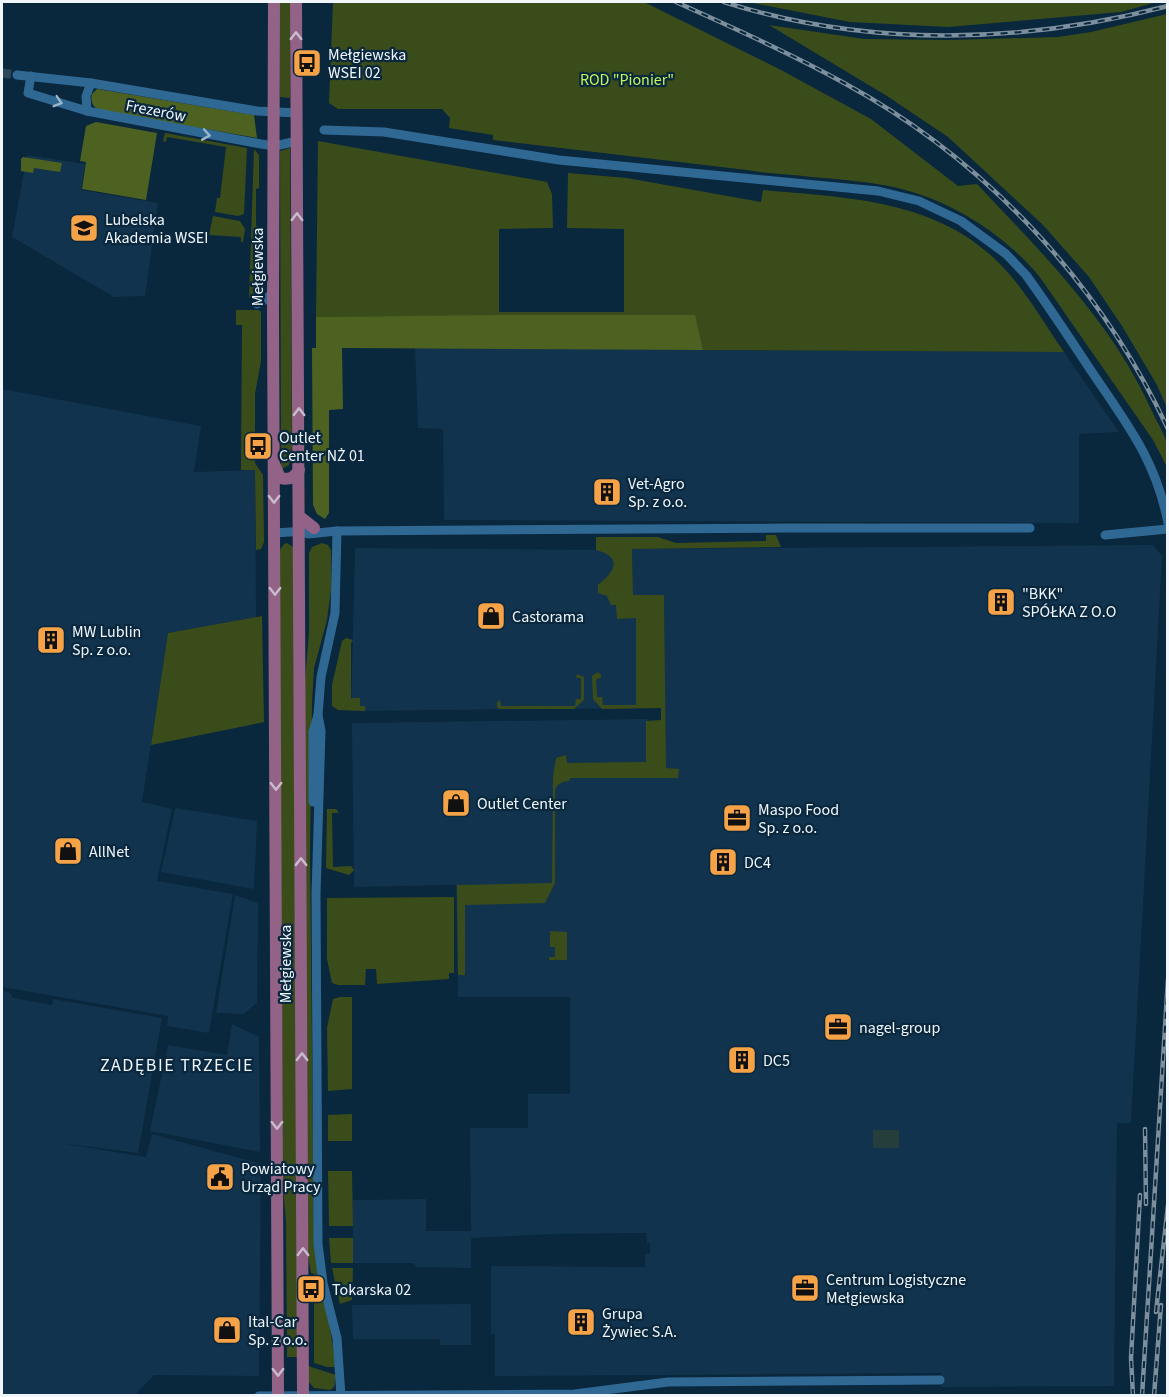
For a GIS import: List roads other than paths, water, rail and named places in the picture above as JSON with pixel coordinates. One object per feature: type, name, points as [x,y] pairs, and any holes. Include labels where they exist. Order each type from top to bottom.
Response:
[{"type":"main road","name":"Mełgiewska","points":[[274,2],[273,313],[278,1395]]},
{"type":"main road","name":"Mełgiewska","points":[[296,2],[303,1395]]},
{"type":"main road","points":[[274,465],[280,478],[285,479],[296,475],[299,470]]},
{"type":"main road","points":[[300,517],[314,528]]},
{"type":"street","name":"Frezerów","points":[[17,75],[91,83],[248,110],[297,112]]},
{"type":"street","name":"Frezerów","points":[[31,76],[28,93],[87,111],[162,127],[275,146],[297,141]]},
{"type":"street","points":[[87,111],[86,96],[91,83]]},
{"type":"street","points":[[324,130],[384,132],[559,160],[878,191],[935,208],[961,221],[982,236],[1006,254],[1026,275],[1139,442],[1155,473],[1163,497],[1167,523]]},
{"type":"street","points":[[274,533],[300,532],[314,528],[337,531]]},
{"type":"street","points":[[300,532],[308,534],[337,531],[1030,528]]},
{"type":"street","points":[[1105,535],[1167,529]]},
{"type":"street","name":"Mełgiewska","points":[[337,531],[335,613],[321,677],[318,715],[321,731],[321,763],[316,894],[318,1244],[323,1283],[337,1338],[341,1395]]},
{"type":"street","points":[[259,1395],[575,1394],[668,1382],[940,1380]]},
{"type":"tunnel","points":[[2,73],[17,75]]},
{"type":"railway","points":[[676,2],[782,51],[844,83],[896,114],[945,149],[991,188],[1034,230],[1109,324],[1140,375],[1168,429]]},
{"type":"railway","points":[[724,2],[778,17],[834,27],[889,34],[945,36],[1001,34],[1057,28],[1113,19],[1168,6]]},
{"type":"railway","points":[[1142,1396],[1168,979]]},
{"type":"railway","points":[[1145,1129],[1146,1204]]},
{"type":"railway","points":[[1133,1396],[1131,1358],[1140,1195]]},
{"type":"railway","points":[[1156,1312],[1168,1205]]},
{"type":"railway","points":[[1154,1396],[1161,1305]]},
{"type":"place","name":"Mełgiewska WSEI 02","points":[[307,63]]},
{"type":"place","name":"Lubelska Akademia WSEI","points":[[84,228]]},
{"type":"place","name":"Outlet Center NŻ 01","points":[[258,446]]},
{"type":"place","name":"Vet-Agro Sp. z o.o.","points":[[607,492]]},
{"type":"place","name":"\"BKK\" SPÓŁKA Z O.O","points":[[1001,602]]},
{"type":"place","name":"Castorama","points":[[491,616]]},
{"type":"place","name":"MW Lublin Sp. z o.o.","points":[[51,640]]},
{"type":"place","name":"Outlet Center","points":[[456,803]]},
{"type":"place","name":"Maspo Food Sp. z o.o.","points":[[737,818]]},
{"type":"place","name":"AllNet","points":[[68,851]]},
{"type":"place","name":"DC4","points":[[723,862]]},
{"type":"place","name":"nagel-group","points":[[838,1027]]},
{"type":"place","name":"DC5","points":[[742,1060]]},
{"type":"place","name":"Powiatowy Urząd Pracy","points":[[220,1177]]},
{"type":"place","name":"Centrum Logistyczne Mełgiewska","points":[[805,1288]]},
{"type":"place","name":"Tokarska 02","points":[[311,1289]]},
{"type":"place","name":"Grupa Żywiec S.A.","points":[[581,1322]]},
{"type":"place","name":"Ital-Car Sp. z o.o.","points":[[227,1330]]},
{"type":"district","name":"ZADĘBIE TRZECIE","points":[[177,1065]]},
{"type":"park label","name":"ROD \"Pionier\"","points":[[627,79]]}]
